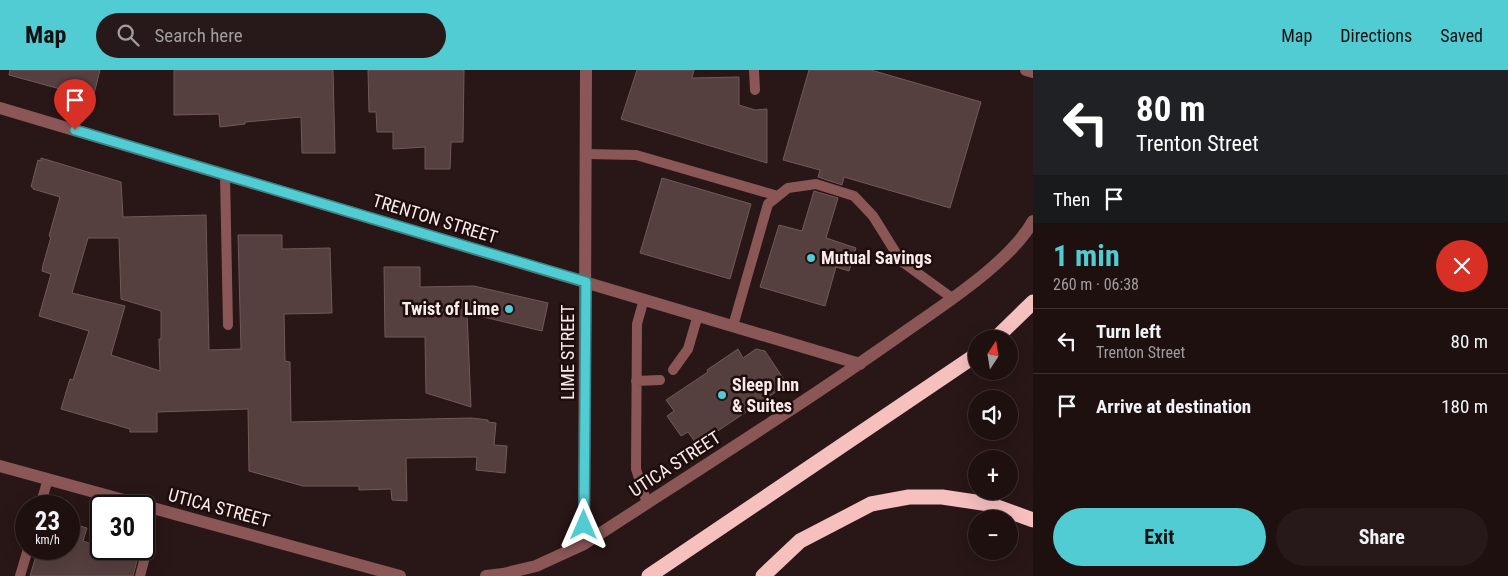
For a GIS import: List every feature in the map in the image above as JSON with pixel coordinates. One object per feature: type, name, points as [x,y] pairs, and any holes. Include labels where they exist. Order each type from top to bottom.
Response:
[{"type":"highway","points":[[1004,330],[1033,302]]},
{"type":"highway","points":[[649,576],[968,360]]},
{"type":"highway","points":[[764,576],[800,540],[871,504],[909,497],[942,497],[988,504],[1033,520]]},
{"type":"street","name":"LIME STREET","points":[[584,544],[586,70]]},
{"type":"street","points":[[1026,70],[1033,72]]},
{"type":"street","name":"TRENTON STREET","points":[[0,108],[860,364]]},
{"type":"street","name":"UTICA STREET","points":[[486,576],[536,566],[584,544],[860,364],[952,298],[1002,258],[1033,221]]},
{"type":"street","name":"UTICA STREET","points":[[0,466],[107,495]]},
{"type":"street","name":"UTICA STREET","points":[[155,508],[400,576]]},
{"type":"lane","points":[[754,70],[755,90]]},
{"type":"lane","points":[[586,154],[636,156],[778,196]]},
{"type":"lane","points":[[225,175],[228,325]]},
{"type":"lane","points":[[734,326],[768,204],[788,188],[816,184],[854,196],[873,216],[902,261],[952,298]]},
{"type":"lane","points":[[644,299],[637,324],[636,469],[647,503]]},
{"type":"lane","points":[[674,370],[688,349],[698,315]]},
{"type":"lane","points":[[636,381],[660,380]]},
{"type":"lane","points":[[43,495],[48,479]]},
{"type":"lane","points":[[20,576],[25,560]]},
{"type":"lane","points":[[140,576],[144,560]]},
{"type":"building","points":[[10,70],[100,70],[93,98],[9,75]]},
{"type":"building","points":[[174,70],[333,70],[335,153],[302,153],[301,117],[245,122],[245,124],[220,127],[219,114],[174,115]]},
{"type":"building","points":[[368,70],[464,70],[463,142],[451,142],[450,169],[425,169],[425,147],[393,149],[393,132],[377,132],[376,112],[369,112]]},
{"type":"building","points":[[637,70],[694,70],[692,78],[739,77],[739,105],[755,110],[767,109],[767,163],[621,119]]},
{"type":"building","points":[[809,70],[871,70],[981,102],[950,208],[844,177],[842,185],[818,177],[820,170],[783,160]]},
{"type":"building","points":[[41,158],[121,182],[123,217],[206,215],[209,350],[241,349],[238,235],[282,235],[282,249],[330,248],[332,313],[284,314],[285,361],[290,362],[291,422],[471,418],[488,420],[488,422],[496,423],[494,445],[507,446],[505,473],[476,470],[477,457],[406,458],[407,501],[392,500],[391,489],[359,490],[359,486],[303,486],[249,471],[248,409],[157,412],[157,432],[130,432],[130,429],[61,409],[70,379],[73,380],[89,331],[39,316],[51,274],[42,271],[43,265],[60,197],[31,187],[38,160],[41,161]],"holes":[[[88,238],[119,238],[121,299],[161,311],[161,339],[159,339],[160,371],[111,355],[125,306],[72,293]]]},
{"type":"building","points":[[662,178],[751,204],[730,279],[640,253]]},
{"type":"building","name":"Mutual Savings","points":[[814,191],[838,198],[826,238],[856,248],[849,271],[836,267],[825,306],[760,287],[779,225],[802,231]]},
{"type":"building","points":[[384,267],[420,267],[420,287],[474,286],[548,303],[542,331],[467,313],[471,407],[426,393],[425,337],[385,337]]},
{"type":"building","name":"Sleep Inn & Suites","points":[[738,349],[743,358],[756,349],[765,351],[785,381],[778,386],[780,389],[697,445],[688,432],[681,436],[667,416],[674,411],[666,400]]},
{"type":"building","points":[[80,526],[87,528],[83,541],[90,543],[90,560],[137,560],[133,576],[30,576],[35,560],[80,560]]},
{"type":"place","name":"Mutual Savings","points":[[811,258]]},
{"type":"place","name":"Twist of Lime","points":[[509,309]]},
{"type":"place","name":"Sleep Inn & Suites","points":[[722,395]]},
{"type":"route","points":[[75,130],[586,282],[584,525]]}]
